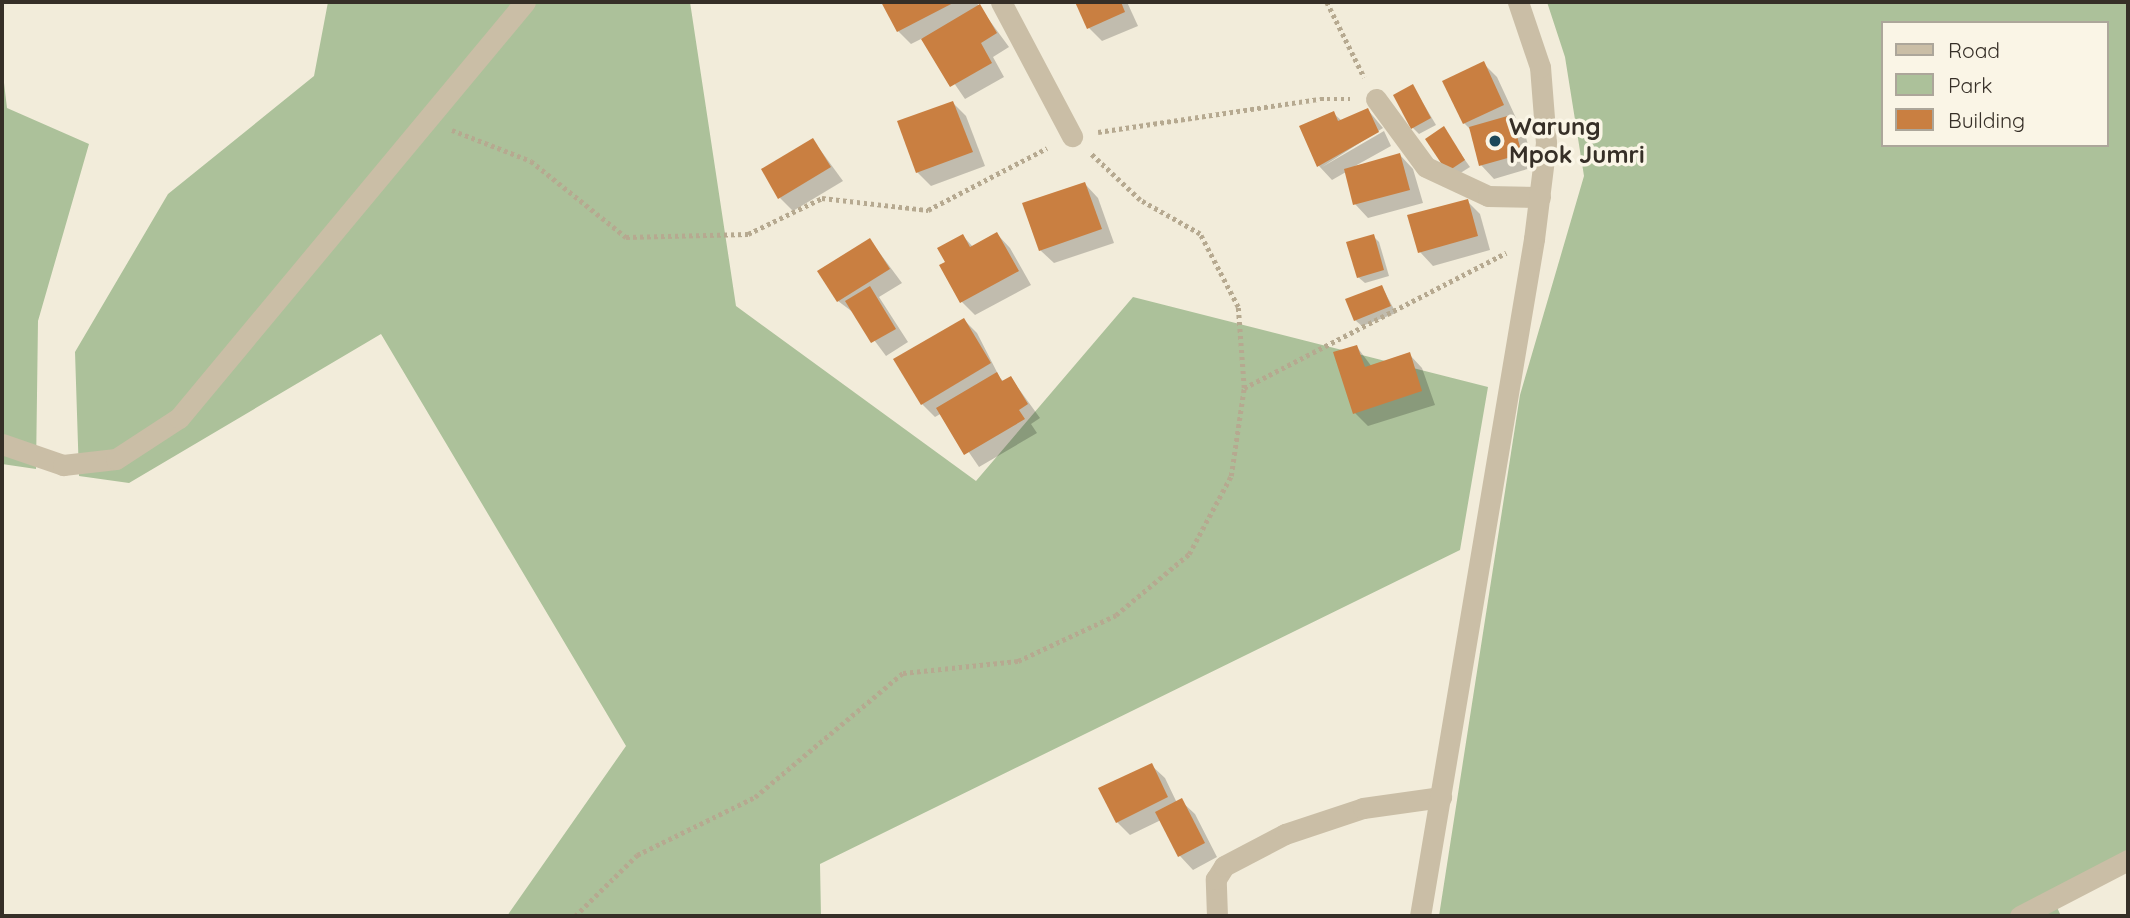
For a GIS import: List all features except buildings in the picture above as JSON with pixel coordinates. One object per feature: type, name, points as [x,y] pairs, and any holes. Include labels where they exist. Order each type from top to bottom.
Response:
[{"type":"street","points":[[2,444],[63,465],[116,460],[179,418],[525,2]]},
{"type":"street","points":[[1001,2],[1072,136]]},
{"type":"street","points":[[1420,916],[1534,239],[1546,143],[1540,67],[1518,2]]},
{"type":"street","points":[[1376,99],[1426,167],[1488,196],[1540,197]]},
{"type":"street","points":[[1217,916],[1216,879],[1224,866],[1285,834],[1363,808],[1441,797]]},
{"type":"street","points":[[2020,916],[2128,860]]},
{"type":"path","points":[[428,121],[531,161],[625,237],[748,234],[822,198],[928,210],[1072,136],[1320,99],[1376,99],[1327,2]]},
{"type":"path","points":[[575,916],[637,855],[755,797],[904,673],[1018,661],[1116,615],[1189,554],[1231,476],[1244,388],[1238,307],[1200,234],[1140,200],[1072,136]]},
{"type":"path","points":[[1244,388],[1534,239]]},
{"type":"green space","points":[[328,2],[690,2],[736,306],[976,481],[1133,297],[1488,387],[1460,550],[820,864],[821,916],[507,916],[626,746],[381,334],[129,483],[79,476],[75,352],[168,194],[314,76]]},
{"type":"green space","points":[[1547,2],[2128,2],[2128,860],[2054,901],[2061,916],[1439,916],[1520,395],[1584,176],[1565,57]]},
{"type":"green space","points":[[2,66],[7,108],[89,144],[38,321],[36,469],[2,464]]},
{"type":"place","name":"Warung Mpok Jumri","points":[[1495,141]]}]
